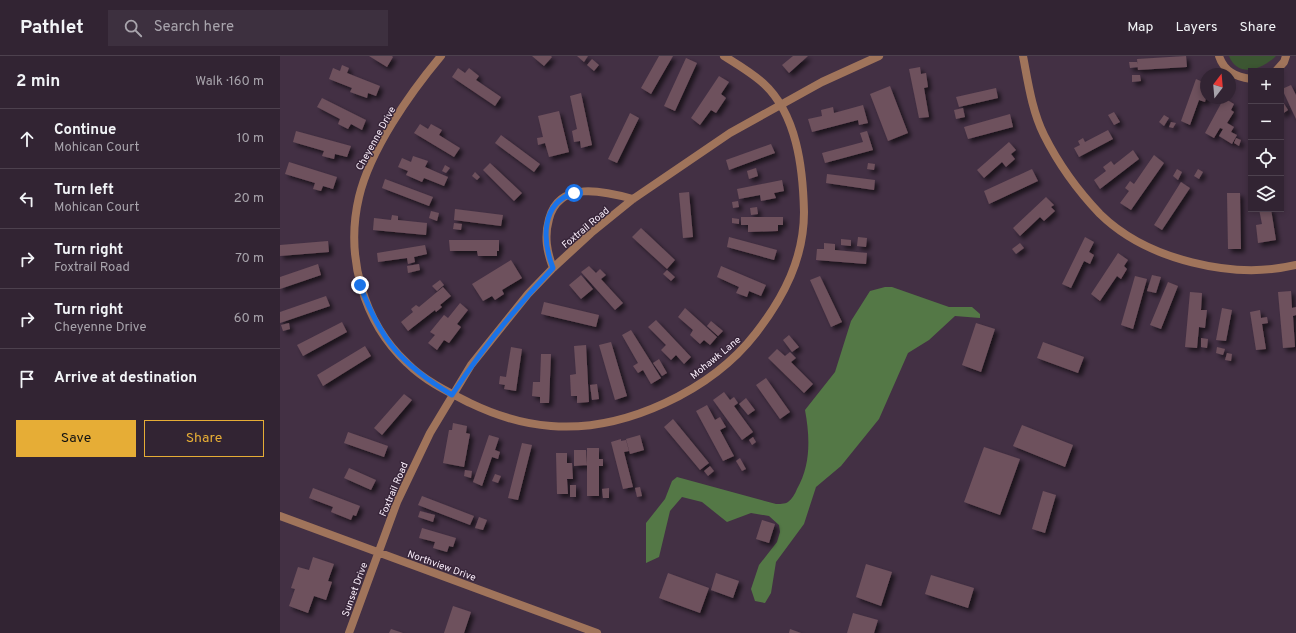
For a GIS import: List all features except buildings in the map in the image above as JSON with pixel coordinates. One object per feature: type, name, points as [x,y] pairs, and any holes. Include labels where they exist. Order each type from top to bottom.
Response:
[{"type":"street","name":"Cheyenne Drive","points":[[441,56],[413,92],[373,159],[363,182],[358,200],[354,244],[360,285],[378,327],[406,362],[424,378],[452,395]]},
{"type":"street","name":"Mohawk Lane","points":[[452,395],[488,411],[520,421],[543,425],[584,426],[612,421],[640,413],[667,402],[697,385],[744,348],[768,318],[788,284],[800,252],[804,221],[804,190],[800,161],[792,128],[781,106],[764,84],[724,56]]},
{"type":"street","name":"Foxtrail Road","points":[[378,552],[414,465],[452,395],[471,365],[502,326],[553,268],[633,199],[730,133],[822,82],[879,56]]},
{"type":"street","points":[[1023,56],[1030,92],[1043,134],[1081,192],[1101,215],[1124,232],[1147,246],[1180,258],[1212,267],[1272,269],[1296,265]]},
{"type":"street","points":[[1219,56],[1222,64],[1228,70],[1235,75],[1248,77]]},
{"type":"street","points":[[1279,68],[1284,62],[1286,56]]},
{"type":"street","points":[[553,268],[547,253],[546,238],[551,212],[556,202],[565,196],[574,193],[592,191],[633,199]]},
{"type":"street","name":"Northview Drive","points":[[280,516],[597,633]]},
{"type":"street","name":"Sunset Drive","points":[[349,633],[378,552]]},
{"type":"green space","points":[[1229,56],[1276,56],[1271,61],[1258,68],[1248,68],[1248,70],[1238,68]]},
{"type":"green space","points":[[885,287],[892,287],[949,307],[972,307],[980,314],[980,318],[955,316],[929,340],[908,353],[879,419],[841,466],[816,487],[804,524],[776,562],[771,593],[765,603],[755,601],[751,589],[759,565],[777,542],[780,532],[779,525],[769,516],[751,513],[727,522],[702,502],[682,497],[670,511],[659,557],[646,563],[646,523],[665,499],[672,481],[677,477],[776,504],[788,502],[791,499],[802,480],[807,461],[808,430],[805,410],[835,372],[851,321],[870,291]]},
{"type":"route","points":[[360,285],[378,327],[392,346],[406,362],[424,378],[452,395],[471,365],[502,326],[528,294],[553,268],[547,253],[547,224],[556,202],[565,196],[574,193]]}]
